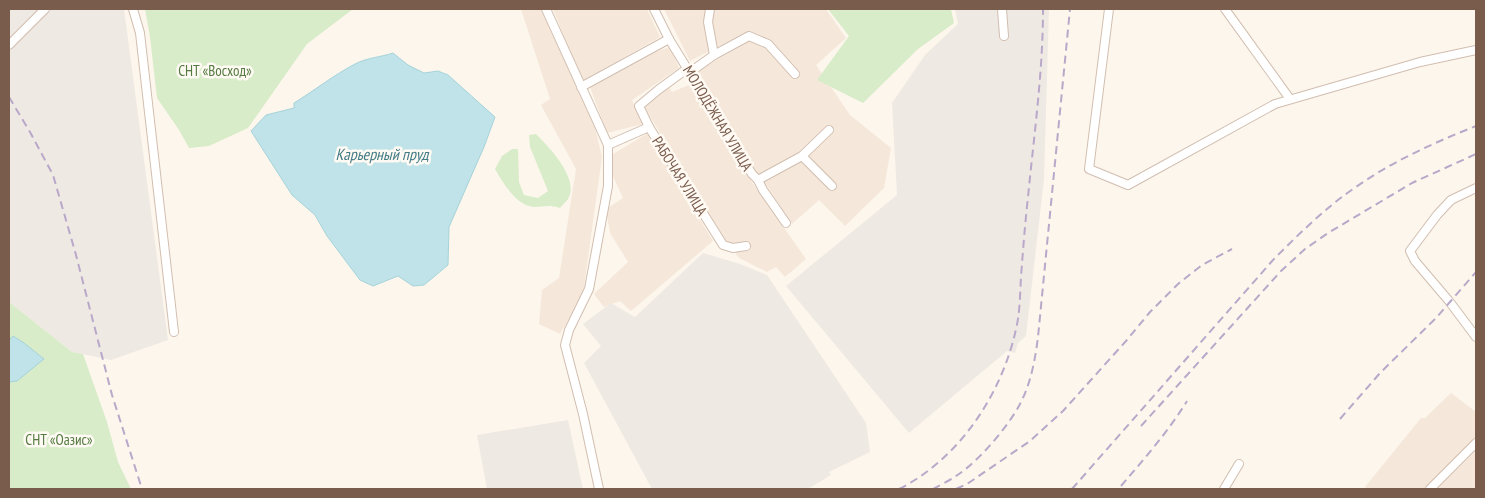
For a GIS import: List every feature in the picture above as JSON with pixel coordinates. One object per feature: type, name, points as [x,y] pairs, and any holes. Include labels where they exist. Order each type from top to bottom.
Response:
[{"type":"street","points":[[9,45],[45,9]]},
{"type":"street","points":[[132,9],[140,33],[174,332]]},
{"type":"street","points":[[546,9],[608,145],[608,186],[589,289],[569,330],[564,345],[583,414],[599,489]]},
{"type":"street","name":"МОЛОДЁЖНАЯ УЛИЦА","points":[[654,9],[669,39],[752,174],[758,180],[762,190],[786,223]]},
{"type":"street","points":[[710,9],[708,22],[714,54]]},
{"type":"street","points":[[1002,9],[1004,36]]},
{"type":"street","points":[[1109,9],[1089,169],[1128,186],[1275,104],[1420,62],[1476,50]]},
{"type":"street","points":[[1225,9],[1290,99]]},
{"type":"street","points":[[688,68],[693,70],[714,54],[749,36],[768,44],[795,74]]},
{"type":"street","points":[[581,87],[669,39]]},
{"type":"street","name":"РАБОЧАЯ УЛИЦА","points":[[688,68],[639,106],[648,127],[723,245],[733,248],[746,246]]},
{"type":"street","points":[[608,145],[648,127]]},
{"type":"street","points":[[758,180],[802,156],[829,130]]},
{"type":"street","points":[[802,156],[832,186]]},
{"type":"street","points":[[1476,188],[1450,200],[1410,252],[1415,262],[1449,301],[1476,337]]},
{"type":"street","points":[[1430,489],[1476,443]]},
{"type":"street","points":[[1224,489],[1239,464]]},
{"type":"shaded area","points":[[9,9],[124,9],[168,340],[111,360],[72,352],[9,302]]},
{"type":"shaded area","points":[[521,9],[541,9],[592,115],[602,157],[583,294],[560,334],[539,324],[542,290],[559,278],[576,169],[541,105],[550,99]]},
{"type":"shaded area","points":[[553,9],[647,9],[660,37],[582,81]]},
{"type":"shaded area","points":[[664,9],[826,9],[846,38],[816,65],[850,115],[891,148],[884,188],[845,226],[819,200],[792,224],[763,180],[754,170],[697,71],[748,42],[744,33],[690,61]]},
{"type":"shaded area","points":[[955,9],[1049,9],[1044,179],[1026,336],[1018,343],[1015,353],[1007,351],[909,433],[786,286],[897,195],[892,103],[925,55],[958,24]]},
{"type":"shaded area","points":[[670,47],[679,68],[632,100],[643,124],[607,133],[590,87],[648,54]]},
{"type":"shaded area","points":[[694,83],[751,181],[806,259],[785,277],[776,267],[767,272],[739,258],[726,241],[643,105],[668,85],[672,92]]},
{"type":"shaded area","points":[[648,133],[713,241],[631,311],[620,301],[604,307],[594,294],[628,262],[610,233],[606,209],[623,198],[610,170],[613,154]]},
{"type":"shaded area","points":[[703,253],[740,264],[767,275],[866,423],[870,452],[829,472],[831,475],[808,489],[652,489],[584,363],[601,346],[583,324],[611,303],[635,317]]},
{"type":"shaded area","points":[[1451,393],[1476,412],[1476,437],[1424,489],[1367,489],[1365,487],[1421,418],[1425,418]]},
{"type":"shaded area","points":[[568,420],[583,489],[487,489],[477,435]]},
{"type":"shaded area","points":[[1476,451],[1476,489],[1437,489]]},
{"type":"green space","name":"СНТ «Восход»","points":[[145,9],[353,9],[307,44],[248,128],[209,146],[189,148],[157,98]]},
{"type":"green space","points":[[828,9],[951,9],[954,23],[918,49],[863,103],[817,80],[849,36]]},
{"type":"green space","points":[[536,134],[555,155],[567,173],[570,182],[571,191],[568,199],[560,208],[551,206],[532,207],[524,204],[509,190],[495,169],[502,156],[512,149],[518,149],[519,182],[524,195],[538,198],[548,191],[530,147],[529,135]]},
{"type":"green space","name":"СНТ «Оазис»","points":[[9,302],[72,352],[83,354],[107,422],[118,462],[131,489],[9,489]]},
{"type":"water","name":"Карьерный пруд","points":[[393,53],[408,65],[424,73],[438,71],[448,75],[495,117],[449,227],[448,265],[424,285],[413,286],[398,276],[373,286],[360,280],[327,236],[315,215],[292,195],[251,131],[266,115],[294,108],[294,103],[355,64]]},
{"type":"water","points":[[13,336],[44,359],[17,381],[9,382],[9,341]]},
{"type":"railway","points":[[899,489],[921,476],[959,442],[989,400],[1009,353],[1019,310],[1025,227],[1040,80],[1043,9]]},
{"type":"railway","points":[[933,489],[965,470],[992,443],[1015,413],[1030,380],[1038,337],[1070,9]]},
{"type":"railway","points":[[9,97],[53,175],[112,395],[142,489]]},
{"type":"railway","points":[[1072,489],[1273,260],[1332,205],[1382,170],[1428,146],[1476,126]]},
{"type":"railway","points":[[1141,426],[1281,271],[1305,249],[1328,233],[1412,183],[1476,154]]},
{"type":"railway","points":[[956,489],[967,484],[1030,441],[1063,411],[1150,312],[1178,284],[1202,265],[1232,249]]},
{"type":"railway","points":[[1340,419],[1380,373],[1436,318],[1476,272]]},
{"type":"railway","points":[[1121,486],[1164,434],[1187,401]]}]
